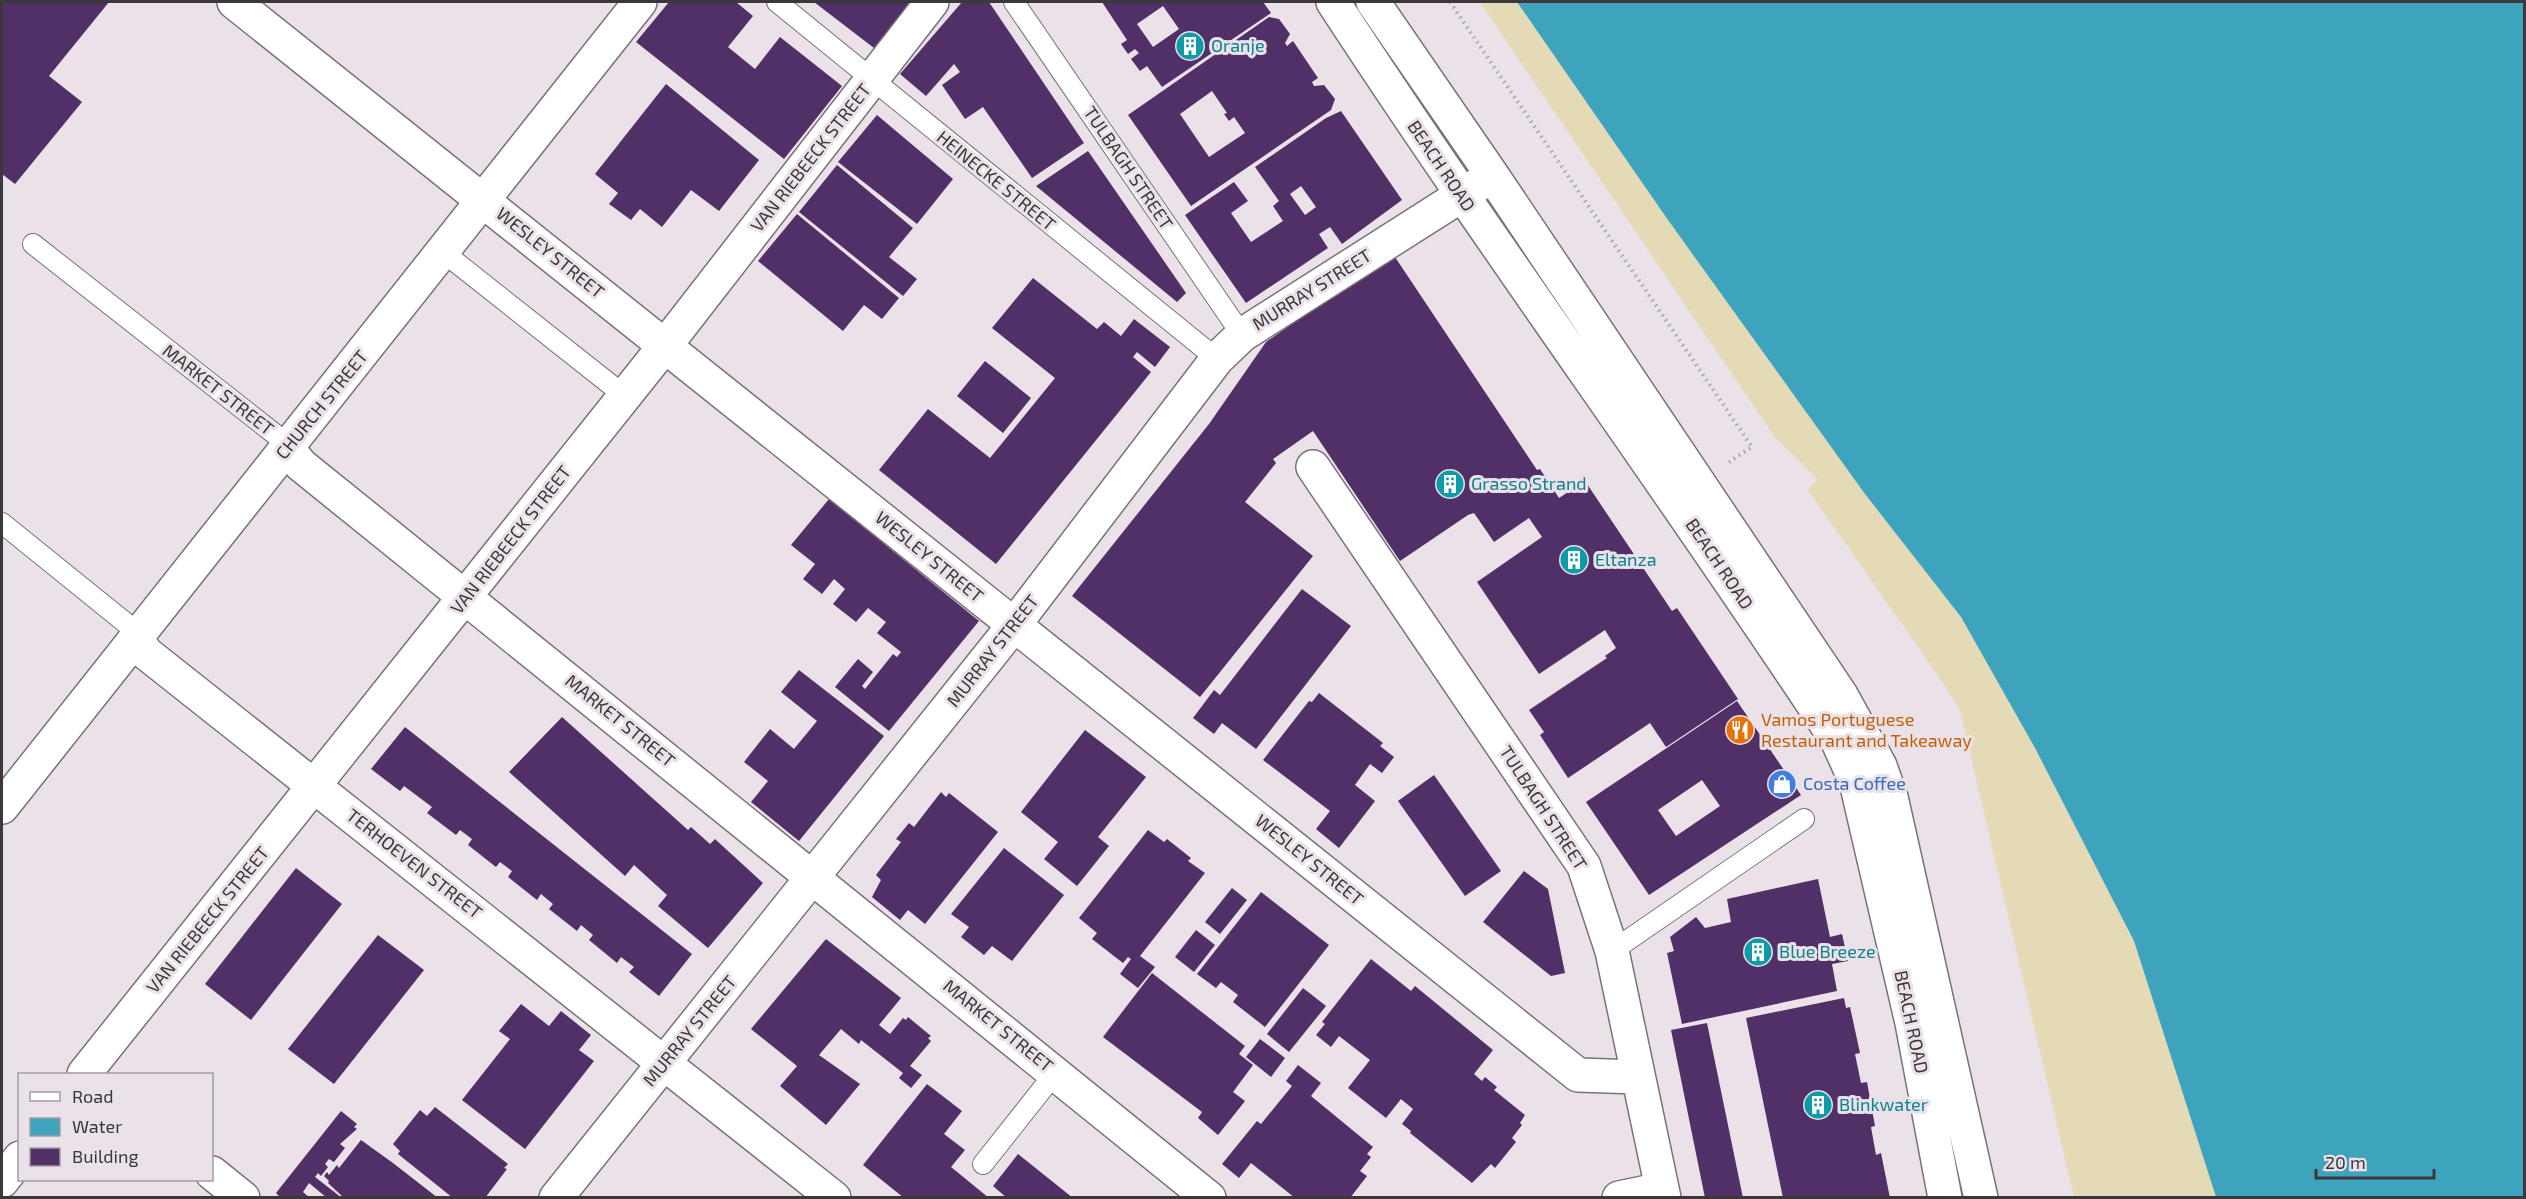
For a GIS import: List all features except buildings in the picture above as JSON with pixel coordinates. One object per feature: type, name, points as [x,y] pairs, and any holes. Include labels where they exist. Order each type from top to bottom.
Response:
[{"type":"street","name":"WESLEY STREET","points":[[234,2],[1578,1075],[1638,1077]]},
{"type":"street","name":"CHURCH STREET","points":[[2,807],[640,2]]},
{"type":"street","name":"VAN RIEBEECK STREET","points":[[87,1073],[625,396],[933,2]]},
{"type":"street","name":"BEACH ROAD","points":[[1333,2],[1461,196],[1670,493],[1838,742],[1856,782],[1867,828],[1912,1023],[1945,1197]]},
{"type":"street","name":"BEACH ROAD","points":[[1373,2],[1841,695],[1880,766],[1891,797],[1981,1197]]},
{"type":"street","name":"MURRAY STREET","points":[[556,1197],[1014,626],[1216,359],[1242,335],[1492,175]]},
{"type":"street","name":"MARKET STREET","points":[[287,448],[301,465],[1209,1197]]},
{"type":"street","name":"TULBAGH STREET","points":[[1313,467],[1584,866],[1612,951],[1663,1193]]},
{"type":"street","name":"TERHOEVEN STREET","points":[[136,638],[146,652],[834,1197]]},
{"type":"street","points":[[2,1181],[18,1161]]},
{"type":"street","points":[[213,1174],[243,1197]]},
{"type":"street","points":[[1619,1197],[1663,1193]]},
{"type":"lane","name":"HEINECKE STREET","points":[[777,2],[1216,359]]},
{"type":"lane","name":"TULBAGH STREET","points":[[1014,2],[1242,335]]},
{"type":"lane","name":"MARKET STREET","points":[[33,244],[276,435],[287,448]]},
{"type":"lane","points":[[443,252],[625,396]]},
{"type":"lane","name":"TERHOEVEN STREET","points":[[2,523],[127,624],[136,638]]},
{"type":"lane","points":[[1612,951],[1804,819]]},
{"type":"lane","points":[[983,1164],[1055,1073]]},
{"type":"path","points":[[1450,2],[1752,447],[1733,460]]},
{"type":"sand","points":[[1480,2],[1517,2],[1668,220],[1865,494],[1961,617],[2035,748],[2134,941],[2216,1197],[2074,1197],[1960,710],[1808,490],[1818,479],[1776,439]]},
{"type":"water","points":[[1517,2],[2524,2],[2524,1197],[2216,1197],[2134,941],[2035,748],[1961,617],[1865,494],[1668,220]]},
{"type":"place","name":"Oranje","points":[[1190,46]]},
{"type":"place","name":"Grasso Strand","points":[[1450,484]]},
{"type":"place","name":"Eltanza","points":[[1574,560]]},
{"type":"place","name":"Vamos Portuguese Restaurant and Takeaway","points":[[1740,730]]},
{"type":"place","name":"Costa Coffee","points":[[1782,784]]},
{"type":"place","name":"Blue Breeze","points":[[1758,952]]},
{"type":"place","name":"Blinkwater","points":[[1818,1105]]}]
